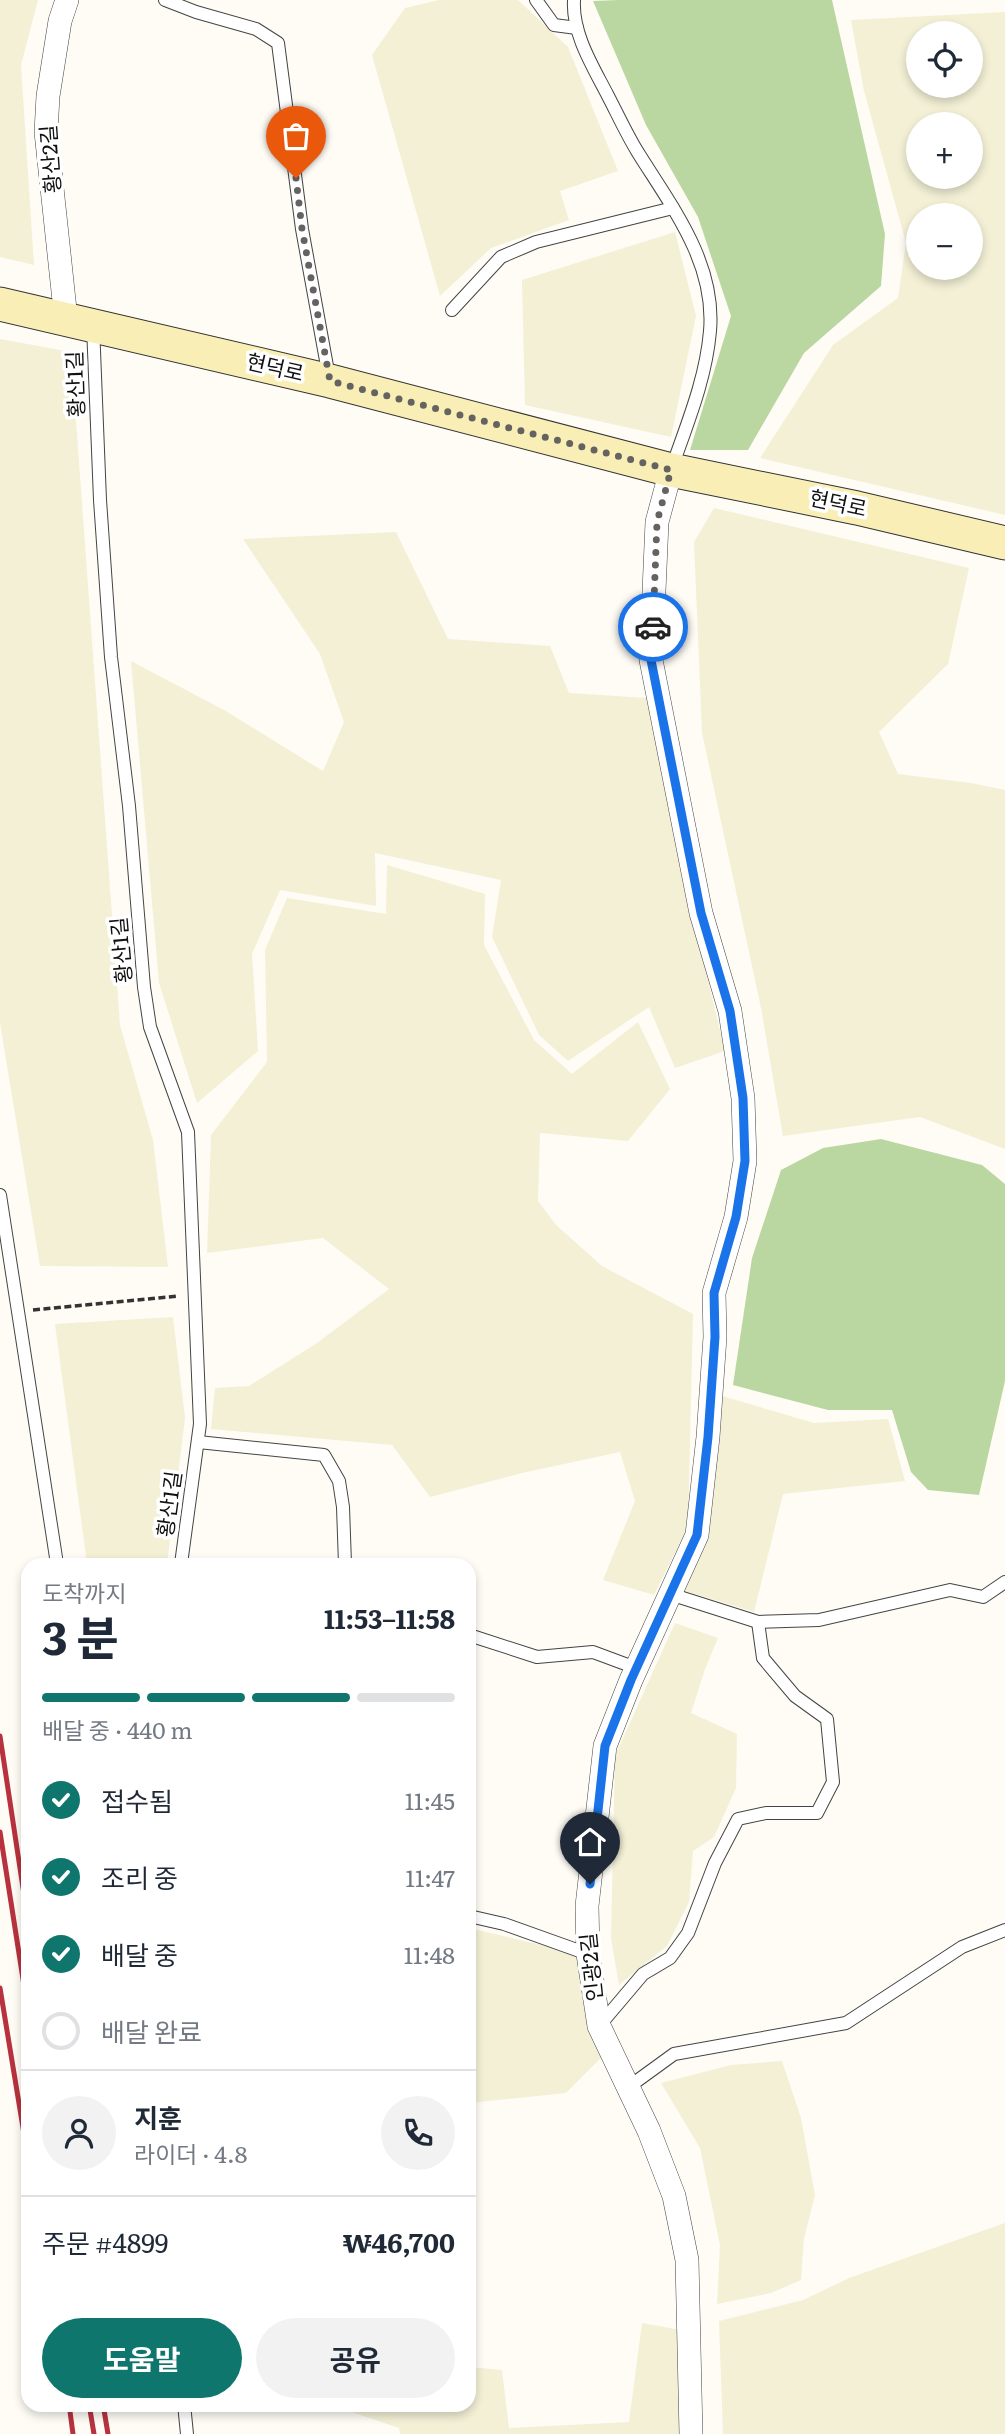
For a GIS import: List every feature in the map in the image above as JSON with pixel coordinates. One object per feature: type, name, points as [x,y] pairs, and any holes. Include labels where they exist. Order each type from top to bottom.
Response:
[{"type":"street","name":"황산2길","points":[[67,0],[60,21],[50,83],[46,132],[80,322]]},
{"type":"street","name":"현덕로","points":[[0,304],[330,381],[671,470],[857,508],[1005,543]]},
{"type":"street","name":"인광2길","points":[[671,470],[657,522],[651,660],[701,913],[730,1011],[743,1098],[745,1161],[736,1217],[714,1293],[715,1337],[708,1437],[697,1535],[636,1668],[605,1746],[587,1906],[588,1954],[599,2026],[630,2085],[674,2196],[687,2260],[691,2434]]},
{"type":"lane","points":[[164,0],[256,29],[278,43],[302,229],[330,381]]},
{"type":"lane","points":[[536,0],[554,25],[577,28]]},
{"type":"lane","points":[[575,0],[573,18],[590,62],[636,150],[689,236],[707,282],[710,330],[701,385],[671,470]]},
{"type":"lane","points":[[452,310],[501,257],[536,242],[673,208]]},
{"type":"lane","name":"황산1길","points":[[80,322],[100,500],[110,657],[129,806],[150,1027],[187,1132],[200,1424],[182,1558]]},
{"type":"lane","points":[[0,1195],[56,1558]]},
{"type":"lane","points":[[198,1442],[324,1455],[339,1481],[345,1558]]},
{"type":"lane","points":[[670,1594],[758,1622],[819,1620],[950,1590],[983,1597],[1005,1582]]},
{"type":"lane","points":[[599,2026],[643,1974],[670,1958],[688,1933],[715,1863],[738,1819],[766,1813],[817,1813],[833,1782],[827,1719],[795,1696],[763,1658],[758,1622]]},
{"type":"lane","points":[[476,1637],[537,1657],[593,1652],[636,1668]]},
{"type":"lane","points":[[476,1918],[504,1924],[588,1954]]},
{"type":"lane","points":[[630,2085],[674,2054],[846,2023],[962,1947],[1005,1930]]},
{"type":"lane","points":[[185,2412],[187,2434]]},
{"type":"path","points":[[19,1311],[193,1294]]},
{"type":"shaded area","points":[[0,0],[38,0],[21,65],[34,265],[0,257]]},
{"type":"shaded area","points":[[439,0],[518,0],[568,47],[618,171],[560,191],[569,220],[491,248],[440,296],[372,55],[405,8]]},
{"type":"shaded area","points":[[1005,12],[1005,515],[760,458],[833,345],[898,298],[906,243],[864,91],[851,20]]},
{"type":"shaded area","points":[[675,232],[696,316],[671,437],[525,405],[522,280]]},
{"type":"shaded area","points":[[0,339],[71,352],[120,1025],[153,1140],[168,1267],[40,1266],[0,1023]]},
{"type":"shaded area","points":[[714,508],[969,568],[948,664],[879,732],[898,774],[1005,790],[1005,1149],[920,1117],[783,1136],[761,1008],[702,733],[694,542]]},
{"type":"shaded area","points":[[396,532],[448,639],[550,646],[569,693],[647,698],[690,906],[725,1051],[675,1068],[649,1007],[568,1061],[539,1035],[492,937],[501,880],[375,853],[376,906],[280,890],[252,954],[258,1051],[197,1103],[159,983],[131,661],[224,710],[323,771],[344,722],[320,654],[243,539]]},
{"type":"shaded area","points":[[387,865],[485,894],[484,945],[534,1040],[572,1074],[638,1022],[670,1089],[628,1141],[540,1133],[538,1201],[556,1225],[602,1266],[693,1314],[688,1526],[654,1595],[603,1580],[635,1501],[620,1452],[522,1473],[430,1497],[392,1445],[211,1429],[215,1388],[249,1386],[317,1343],[389,1289],[323,1238],[207,1253],[211,1135],[267,1062],[265,950],[287,898],[386,914]]},
{"type":"shaded area","points":[[173,1317],[185,1418],[168,1558],[86,1558],[55,1324]]},
{"type":"shaded area","points":[[719,1395],[814,1423],[888,1419],[905,1481],[783,1494],[754,1612],[682,1590]]},
{"type":"shaded area","points":[[675,1623],[718,1638],[691,1713],[737,1734],[736,1788],[714,1837],[693,1851],[689,1902],[667,1946],[619,1985],[611,1938],[615,1756]]},
{"type":"shaded area","points":[[476,1930],[580,1954],[590,2019],[601,2058],[566,2093],[476,2102]]},
{"type":"shaded area","points":[[782,2061],[801,2118],[815,2195],[804,2239],[801,2280],[771,2293],[717,2304],[720,2245],[700,2148],[661,2083],[731,2065]]},
{"type":"shaded area","points":[[1005,2223],[1005,2434],[723,2434],[719,2321],[803,2300],[849,2278]]},
{"type":"shaded area","points":[[642,2323],[681,2330],[680,2434],[400,2434],[399,2428],[352,2412],[476,2412],[476,2368],[502,2370],[509,2428],[629,2422]]},
{"type":"green space","points":[[832,0],[885,234],[881,286],[804,353],[748,450],[690,450],[731,316],[698,217],[646,125],[593,1]]},
{"type":"green space","points":[[881,1139],[982,1165],[1005,1184],[1005,1381],[979,1495],[928,1490],[911,1472],[892,1410],[828,1410],[733,1385],[752,1258],[781,1170],[823,1148]]},
{"type":"railway","points":[[0,1736],[21,1875]]},
{"type":"railway","points":[[0,1832],[21,1966]]},
{"type":"railway","points":[[0,1988],[21,2116]]},
{"type":"railway","points":[[70,2412],[73,2434]]},
{"type":"railway","points":[[90,2412],[94,2434]]},
{"type":"railway","points":[[104,2412],[108,2434]]},
{"type":"way so far","points":[[296,178],[302,229],[330,381],[671,470],[657,522],[653,627]]},
{"type":"route","points":[[590,1884],[605,1746],[631,1680],[697,1535],[708,1437],[715,1337],[714,1293],[736,1217],[745,1161],[743,1098],[730,1011],[701,913],[651,660],[653,627]]}]
